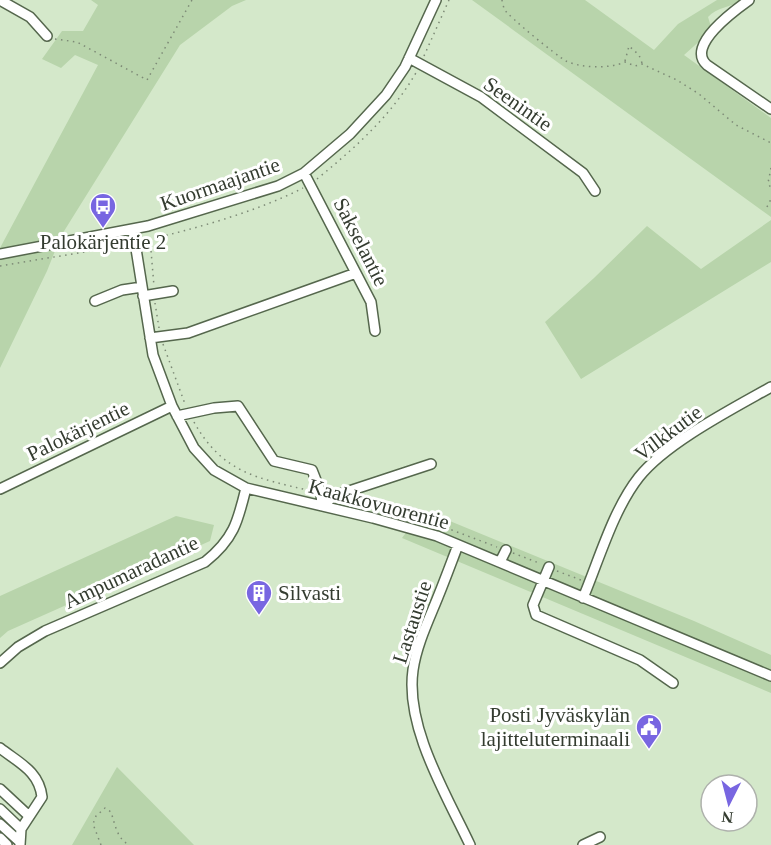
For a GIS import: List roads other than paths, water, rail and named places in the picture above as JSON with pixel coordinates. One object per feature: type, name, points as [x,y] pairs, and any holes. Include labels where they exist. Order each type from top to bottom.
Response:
[{"type":"street","points":[[0,0],[30,16],[47,36]]},
{"type":"street","name":"Kuormaajantie","points":[[0,254],[133,230],[237,200],[278,186],[304,173],[332,151],[374,110],[409,58],[435,0]]},
{"type":"street","points":[[749,0],[726,17],[705,43],[700,56],[701,60],[771,109]]},
{"type":"street","name":"Seenintie","points":[[409,58],[481,97],[583,173],[595,191]]},
{"type":"street","name":"Sakselantie","points":[[304,173],[371,302],[375,331]]},
{"type":"street","name":"Kaakkovuorentie","points":[[133,230],[153,355],[177,416],[194,448],[214,470],[246,488],[417,529],[771,676]]},
{"type":"street","points":[[150,338],[188,333],[356,273]]},
{"type":"street","points":[[95,301],[122,290],[154,296],[172,291]]},
{"type":"street","name":"Vilkkutie","points":[[583,598],[621,507],[638,478],[659,457],[771,387]]},
{"type":"street","name":"Palokärjentie","points":[[0,489],[172,406]]},
{"type":"street","points":[[177,416],[214,408],[238,406],[274,461],[312,470],[321,493],[322,506]]},
{"type":"street","points":[[322,506],[334,496],[431,464]]},
{"type":"street","name":"Ampumaradantie","points":[[0,663],[18,647],[45,631],[205,561],[222,549],[234,529],[246,488]]},
{"type":"street","name":"Lastaustie","points":[[458,545],[421,639],[413,669],[412,694],[415,717],[423,742],[470,845]]},
{"type":"street","points":[[500,562],[507,550]]},
{"type":"street","points":[[549,567],[533,605],[536,615],[640,660],[673,683]]},
{"type":"street","points":[[0,748],[34,775],[40,784],[42,797],[21,829],[20,844]]},
{"type":"street","points":[[0,789],[29,816]]},
{"type":"street","points":[[0,809],[21,829]]},
{"type":"street","points":[[0,824],[20,844]]},
{"type":"street","points":[[583,845],[600,837]]},
{"type":"street","points":[[0,838],[7,845]]},
{"type":"place","name":"Palokärjentie 2","points":[[103,229]]},
{"type":"place","name":"Silvasti","points":[[259,616]]},
{"type":"place","name":"Posti Jyväskylän lajitteluterminaali","points":[[649,750]]}]
